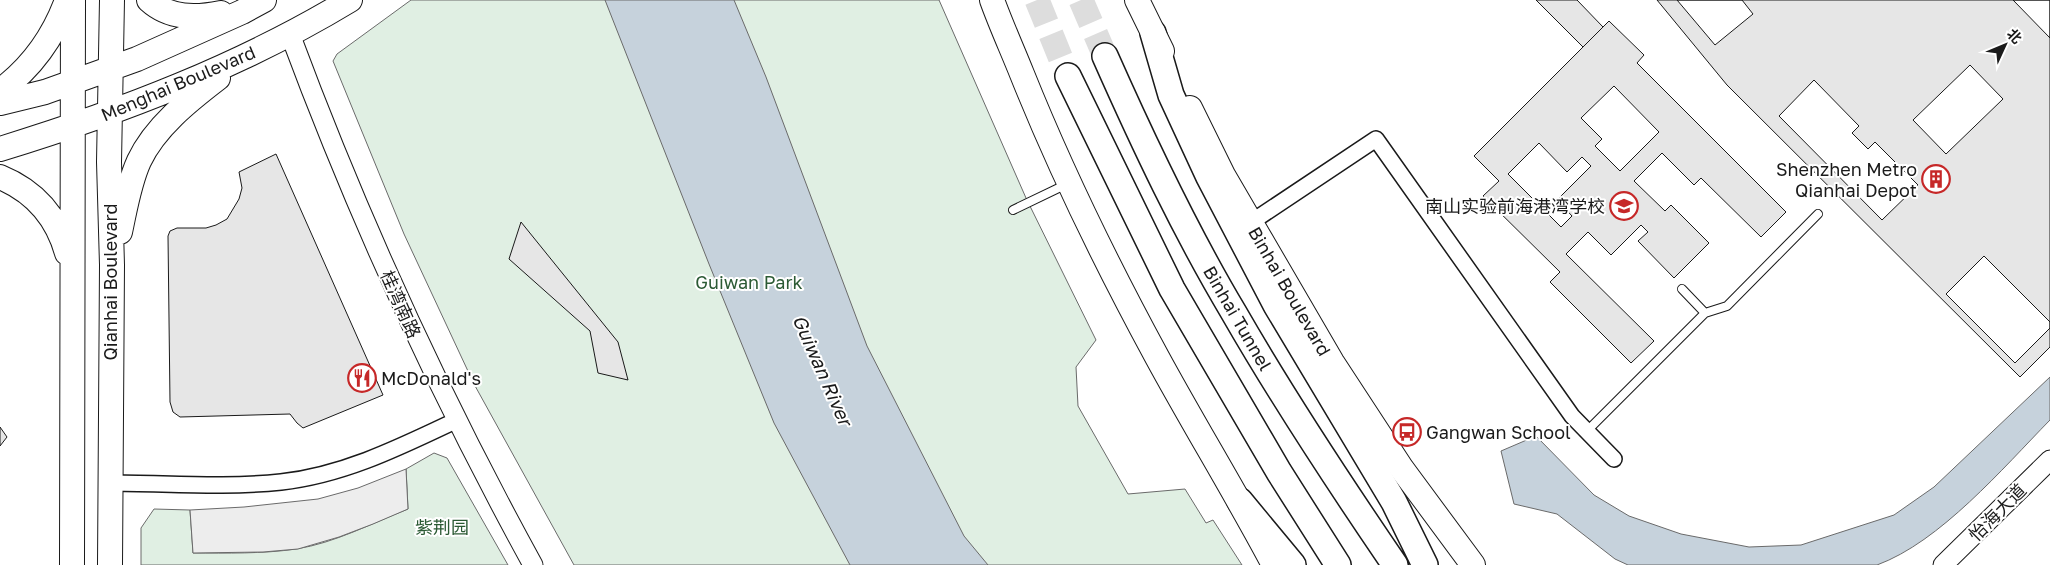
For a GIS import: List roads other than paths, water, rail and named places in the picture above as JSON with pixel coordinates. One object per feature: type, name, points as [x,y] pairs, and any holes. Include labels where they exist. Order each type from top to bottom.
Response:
[{"type":"highway","points":[[1153,33],[1171,95],[1213,185],[1276,305],[1394,502],[1425,565]]},
{"type":"highway","name":"Binhai Tunnel","points":[[1105,56],[1140,136],[1233,313],[1314,446],[1395,565]]},
{"type":"highway","points":[[1068,76],[1172,289],[1279,472],[1338,565]]},
{"type":"highway","points":[[1240,501],[1293,565]]},
{"type":"main road","points":[[0,91],[24,70],[37,54],[61,16],[67,0]]},
{"type":"main road","points":[[72,0],[72,565]]},
{"type":"main road","name":"Qianhai Boulevard","points":[[110,565],[109,483],[112,265],[109,162],[112,0]]},
{"type":"main road","points":[[149,0],[161,10],[181,16],[201,17],[231,12],[264,0]]},
{"type":"main road","points":[[0,103],[45,92],[111,68],[242,12],[264,0]]},
{"type":"main road","name":"Menghai Boulevard","points":[[0,149],[71,127],[164,92],[246,56],[350,0]]},
{"type":"main road","points":[[992,0],[1032,100],[1108,265],[1157,358],[1240,501],[1274,565]]},
{"type":"main road","name":"Binhai Boulevard","points":[[1137,0],[1223,175],[1250,223],[1357,403],[1402,469],[1472,565]]},
{"type":"main road","points":[[112,265],[134,176],[147,147],[181,108],[246,56]]},
{"type":"main road","points":[[0,177],[26,190],[42,205],[54,221],[64,242],[72,269]]},
{"type":"street","name":"桂湾南路","points":[[290,34],[338,159],[411,326],[456,420],[533,565]]},
{"type":"street","points":[[1250,223],[1376,140],[1572,416],[1614,459]]},
{"type":"street","points":[[109,483],[248,484],[282,482],[355,465],[406,445],[456,420]]},
{"type":"street","name":"怡海大道","points":[[1943,565],[2050,460]]},
{"type":"lane","points":[[1013,210],[1069,183]]},
{"type":"lane","points":[[1587,431],[1705,313],[1727,306],[1818,214]]},
{"type":"lane","points":[[1682,289],[1705,313]]},
{"type":"water","name":"Guiwan River","points":[[605,0],[734,0],[766,77],[867,346],[964,536],[988,565],[850,565],[774,423]]},
{"type":"water","points":[[2050,377],[2050,420],[1970,502],[1947,522],[1901,554],[1877,565],[1628,565],[1615,559],[1557,514],[1514,504],[1501,451],[1536,436],[1594,495],[1629,516],[1681,534],[1749,547],[1801,545],[1894,515],[1934,487]]},
{"type":"tunnel","points":[[1037,0],[1068,76]]},
{"type":"tunnel","points":[[1081,0],[1105,56]]},
{"type":"place","name":"Shenzhen Metro Qianhai Depot","points":[[1936,179]]},
{"type":"place","name":"南山实验前海港湾学校","points":[[1624,206]]},
{"type":"place","name":"McDonald's","points":[[362,378]]},
{"type":"place","name":"Gangwan School","points":[[1407,432]]},
{"type":"park label","name":"Guiwan Park","points":[[749,282]]},
{"type":"park label","name":"紫荆园","points":[[442,527]]}]
